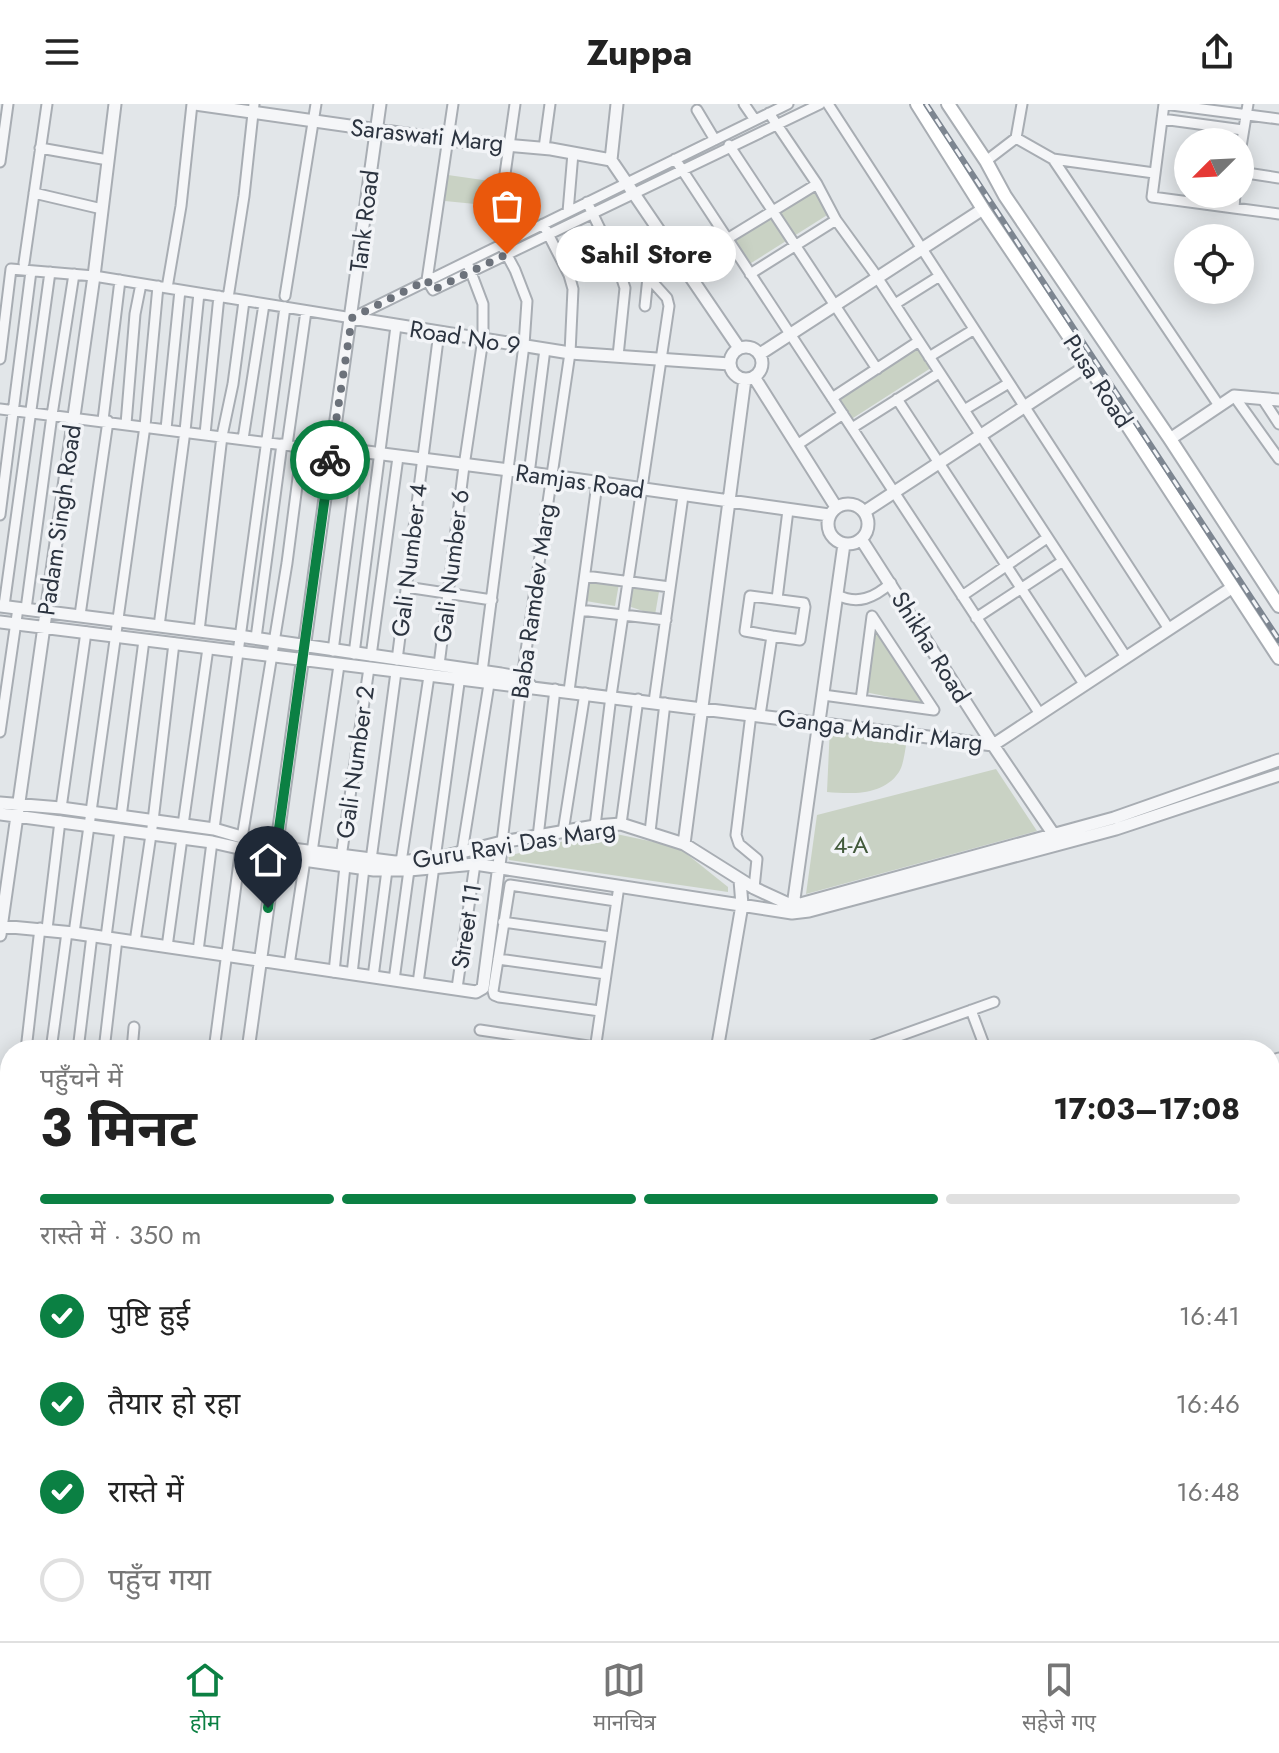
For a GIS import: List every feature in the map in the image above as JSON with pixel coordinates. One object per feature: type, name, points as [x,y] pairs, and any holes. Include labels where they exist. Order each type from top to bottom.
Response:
[{"type":"main road","name":"Pusa Road","points":[[917,104],[1279,658]]},
{"type":"main road","name":"Pusa Road","points":[[948,104],[1005,196],[1279,606]]},
{"type":"street","points":[[0,162],[8,104]]},
{"type":"street","points":[[0,515],[14,410],[34,193],[47,104]]},
{"type":"street","name":"Padam Singh Road","points":[[0,929],[94,276],[115,104]]},
{"type":"street","points":[[53,1040],[91,813],[163,287],[181,206],[193,104]]},
{"type":"street","name":"Saraswati Marg","points":[[193,104],[254,109],[314,123],[448,140],[510,143],[611,160]]},
{"type":"street","points":[[214,829],[264,442],[316,104]]},
{"type":"street","name":"Tank Road","points":[[249,1040],[380,104]]},
{"type":"street","points":[[453,104],[427,280],[433,290],[507,254],[568,212],[786,104]]},
{"type":"street","points":[[482,672],[509,470],[527,301],[501,244],[515,104]]},
{"type":"street","points":[[544,148],[550,104]]},
{"type":"street","points":[[617,104],[611,160],[739,348]]},
{"type":"street","points":[[744,104],[755,120]]},
{"type":"street","points":[[352,318],[501,244],[593,214],[820,104]]},
{"type":"street","points":[[828,104],[1169,629]]},
{"type":"street","points":[[986,161],[1016,138],[1022,104]]},
{"type":"street","points":[[1174,202],[1155,200],[1150,193],[1164,104],[1248,109],[1279,119]]},
{"type":"street","points":[[205,434],[224,297],[244,196],[254,109]]},
{"type":"street","points":[[697,110],[731,147],[877,369]]},
{"type":"street","points":[[769,113],[817,184],[836,220],[878,278],[1126,657]]},
{"type":"street","points":[[1162,119],[1228,128]]},
{"type":"street","points":[[1016,138],[1053,159],[1154,173]]},
{"type":"street","points":[[40,148],[108,160]]},
{"type":"street","points":[[568,212],[573,153]]},
{"type":"street","points":[[675,159],[1040,714]]},
{"type":"street","points":[[1053,159],[1218,404]]},
{"type":"street","points":[[1254,174],[1279,178]]},
{"type":"street","points":[[727,239],[817,184]]},
{"type":"street","points":[[34,193],[102,209]]},
{"type":"street","points":[[587,202],[625,288],[618,356]]},
{"type":"street","points":[[1234,208],[1279,214]]},
{"type":"street","points":[[760,354],[983,209]]},
{"type":"street","points":[[750,274],[836,220]]},
{"type":"street","name":"Baba Ramdev Marg","points":[[502,842],[550,477],[570,353],[573,289],[546,229]]},
{"type":"street","points":[[595,826],[669,303],[648,277],[637,252]]},
{"type":"street","name":"Gali Number 6","points":[[439,665],[483,339],[483,304],[467,261]]},
{"type":"street","name":"Road No 9","points":[[0,359],[11,269],[27,267],[264,304],[285,302],[306,311],[570,353],[730,364]]},
{"type":"street","points":[[2,606],[50,272]]},
{"type":"street","points":[[0,732],[15,624],[22,609],[74,274]]},
{"type":"street","points":[[645,306],[648,277]]},
{"type":"street","points":[[895,304],[938,277]]},
{"type":"street","points":[[80,615],[106,421],[120,280]]},
{"type":"street","points":[[126,424],[135,314],[141,284]]},
{"type":"street","points":[[166,429],[180,290]]},
{"type":"street","points":[[159,626],[185,431],[199,293]]},
{"type":"street","points":[[199,631],[222,436],[233,384],[244,301]]},
{"type":"street","points":[[243,439],[264,304]]},
{"type":"street","points":[[256,638],[306,311]]},
{"type":"street","points":[[354,654],[396,326]]},
{"type":"street","points":[[929,357],[973,330]]},
{"type":"street","name":"Gali Number 4","points":[[352,974],[439,332]]},
{"type":"street","points":[[832,398],[919,341]]},
{"type":"street","points":[[760,354],[748,347],[739,348],[730,364],[736,376],[749,378],[797,445],[832,511]]},
{"type":"street","points":[[529,474],[545,349]]},
{"type":"street","points":[[684,844],[729,502],[749,378],[762,367],[760,354]]},
{"type":"street","points":[[864,512],[1088,365]]},
{"type":"street","points":[[852,428],[939,373]]},
{"type":"street","points":[[964,410],[1009,383]]},
{"type":"street","points":[[1234,396],[1279,459]]},
{"type":"street","points":[[1170,439],[1234,396],[1279,400]]},
{"type":"street","points":[[1262,398],[1279,424]]},
{"type":"street","points":[[897,399],[1084,684]]},
{"type":"street","points":[[0,409],[332,451]]},
{"type":"street","points":[[797,445],[843,414]]},
{"type":"street","points":[[215,1040],[302,447]]},
{"type":"street","name":"Ramjas Road","points":[[332,451],[359,451],[509,470],[788,510],[832,511]]},
{"type":"street","points":[[333,651],[359,451]]},
{"type":"street","name":"Gali Number 2","points":[[334,972],[343,861],[398,457]]},
{"type":"street","points":[[569,691],[597,484]]},
{"type":"street","points":[[650,832],[666,620],[683,496]]},
{"type":"street","points":[[851,503],[864,512],[868,527],[861,539],[844,544],[831,535],[827,525],[832,511],[851,503]]},
{"type":"street","points":[[777,599],[788,510]]},
{"type":"street","points":[[962,596],[1047,538]]},
{"type":"street","name":"Shikha Road","points":[[861,539],[1054,835]]},
{"type":"street","points":[[792,910],[844,544]]},
{"type":"street","points":[[976,618],[1063,561]]},
{"type":"street","points":[[585,576],[670,587]]},
{"type":"street","points":[[837,595],[845,599],[865,600],[891,583]]},
{"type":"street","points":[[406,587],[492,600]]},
{"type":"street","name":"Ganga Mandir Marg","points":[[0,622],[339,665],[370,662],[429,676],[482,672],[525,684],[569,691],[993,745],[1233,587]]},
{"type":"street","points":[[748,598],[777,599],[805,605],[801,638],[772,636],[745,631],[748,598]]},
{"type":"street","name":"Ganga Mandir Marg","points":[[2,606],[256,638],[354,654],[370,662]]},
{"type":"street","points":[[580,610],[666,620]]},
{"type":"street","points":[[823,695],[934,710],[872,616],[861,700]]},
{"type":"street","points":[[61,808],[86,632]]},
{"type":"street","points":[[754,888],[757,859],[739,844],[736,835],[755,714],[772,636]]},
{"type":"street","points":[[121,817],[144,640]]},
{"type":"street","points":[[135,942],[174,643]]},
{"type":"street","points":[[183,825],[208,648]]},
{"type":"street","points":[[289,965],[339,665]]},
{"type":"street","name":"Ganga Mandir Marg","points":[[396,666],[439,665],[489,684],[525,684]]},
{"type":"street","points":[[418,983],[460,674]]},
{"type":"street","points":[[394,980],[429,676]]},
{"type":"street","points":[[462,852],[489,684]]},
{"type":"street","points":[[538,837],[555,689]]},
{"type":"street","points":[[563,832],[585,693]]},
{"type":"street","points":[[621,824],[638,699]]},
{"type":"street","name":"Guru Ravi Das Marg","points":[[434,863],[502,842],[621,824],[684,844],[792,910],[1166,801],[1279,760]]},
{"type":"street","name":"Guru Ravi Das Marg","points":[[368,864],[387,870],[434,863],[475,864],[742,905],[792,910],[824,907],[1116,829],[1279,775]]},
{"type":"street","name":"Guru Ravi Das Marg","points":[[0,803],[17,810],[89,826],[212,842],[242,842]]},
{"type":"street","name":"Guru Ravi Das Marg","points":[[0,814],[61,808],[214,829],[242,842],[276,851],[405,866]]},
{"type":"street","points":[[27,1040],[60,821]]},
{"type":"street","points":[[105,1040],[120,830]]},
{"type":"street","points":[[167,947],[182,838]]},
{"type":"street","points":[[198,951],[212,842]]},
{"type":"street","points":[[0,929],[71,932],[476,992],[483,988],[502,842]]},
{"type":"street","name":"Street 11","points":[[457,988],[475,864]]},
{"type":"street","points":[[373,977],[387,870]]},
{"type":"street","points":[[719,1040],[742,905],[740,880]]},
{"type":"street","points":[[600,1011],[494,995],[503,922],[508,888],[512,884],[616,901]]},
{"type":"street","points":[[596,1040],[619,886]]},
{"type":"street","points":[[503,922],[611,937]]},
{"type":"street","points":[[79,1040],[92,935]]},
{"type":"street","points":[[498,959],[606,974]]},
{"type":"street","points":[[896,1040],[994,1002]]},
{"type":"street","points":[[971,1010],[982,1040]]},
{"type":"street","points":[[133,1040],[134,1027]]},
{"type":"street","points":[[480,1030],[544,1040]]},
{"type":"green space","points":[[448,175],[497,182],[495,206],[445,201]]},
{"type":"green space","points":[[814,184],[832,212],[748,265],[730,238]]},
{"type":"green space","points":[[916,339],[934,366],[850,420],[833,392]]},
{"type":"green space","points":[[588,571],[620,578],[615,606],[586,601]]},
{"type":"green space","points":[[633,580],[660,586],[655,615],[631,607]]},
{"type":"green space","points":[[876,626],[928,705],[865,692]]},
{"type":"green space","points":[[830,726],[907,740],[899,772],[885,786],[866,792],[827,792]]},
{"type":"green space","name":"4-A","points":[[996,769],[1037,831],[806,894],[817,815]]},
{"type":"green space","points":[[602,831],[678,847],[728,887],[728,892],[509,860],[508,856]]},
{"type":"railway","points":[[926,104],[1279,640]]},
{"type":"way so far","points":[[330,460],[352,318],[427,280],[431,291],[507,254]]},
{"type":"place","name":"Sahil Store","points":[[507,254]]},
{"type":"route","points":[[268,908],[330,460]]}]
